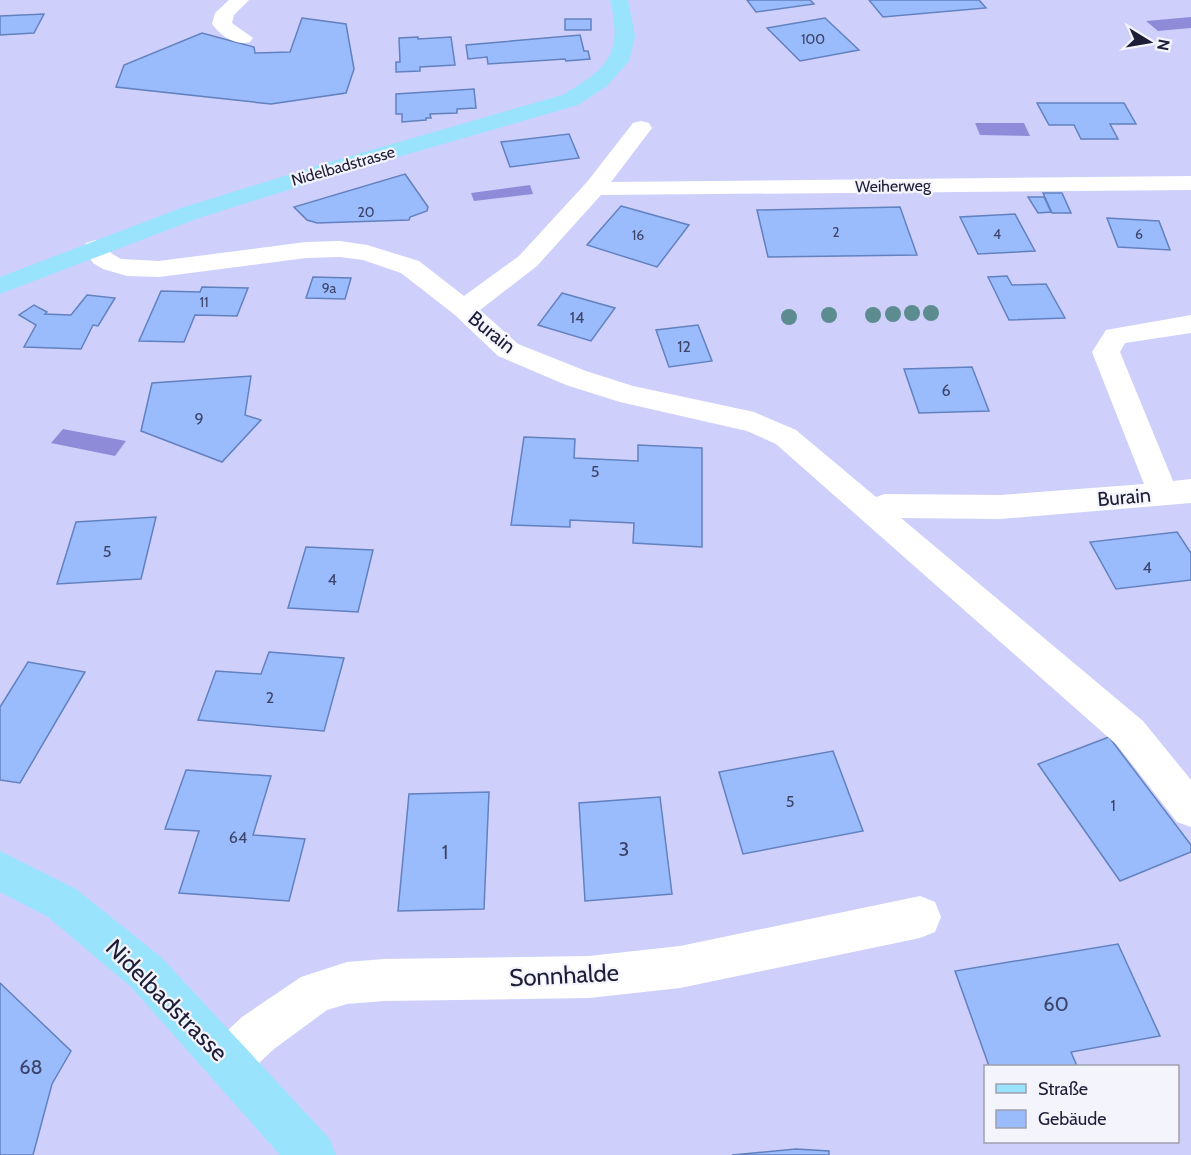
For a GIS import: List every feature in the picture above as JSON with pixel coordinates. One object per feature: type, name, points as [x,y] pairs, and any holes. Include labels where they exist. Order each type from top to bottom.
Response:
[{"type":"main road","name":"Nidelbadstrasse","points":[[0,286],[190,213],[331,169],[570,100],[598,84],[618,64],[624,49],[625,37],[619,0]]},
{"type":"main road","name":"Nidelbadstrasse","points":[[0,871],[62,903],[146,972],[312,1155]]},
{"type":"street","points":[[240,0],[225,13],[222,24],[230,32],[243,38]]},
{"type":"street","points":[[464,309],[528,261],[595,187],[641,128]]},
{"type":"street","name":"Weiherweg","points":[[595,187],[607,189],[1191,183]]},
{"type":"street","name":"Burain","points":[[95,249],[102,258],[112,264],[127,268],[159,269],[306,250],[340,249],[367,253],[410,267],[464,309],[508,350],[576,378],[630,395],[754,423],[786,437],[1130,733],[1191,809]]},
{"type":"street","name":"Burain","points":[[874,511],[885,506],[1000,507],[1177,492],[1106,352],[1116,336],[1191,324]]},
{"type":"street","name":"Sonnhalde","points":[[228,1061],[258,1033],[316,993],[347,983],[384,980],[589,977],[680,967],[920,917]]},
{"type":"shaded area","points":[[1191,17],[1191,28],[1158,31],[1146,21]]},
{"type":"shaded area","points":[[975,123],[1024,123],[1030,136],[980,135]]},
{"type":"shaded area","points":[[530,185],[533,194],[474,201],[471,193]]},
{"type":"shaded area","points":[[63,429],[126,441],[115,456],[51,443]]},
{"type":"building","points":[[747,0],[810,0],[814,4],[756,12]]},
{"type":"building","points":[[869,0],[979,0],[986,8],[883,17]]},
{"type":"building","points":[[44,14],[34,33],[0,35],[0,16]]},
{"type":"building","points":[[302,18],[346,24],[354,69],[346,93],[271,104],[116,87],[124,65],[202,33],[254,47],[255,53],[290,52]]},
{"type":"building","points":[[825,18],[859,50],[800,61],[767,28]]},
{"type":"building","points":[[565,19],[591,19],[591,30],[565,30]]},
{"type":"building","points":[[580,35],[584,51],[588,51],[590,59],[488,64],[487,57],[468,59],[466,45]]},
{"type":"building","points":[[418,37],[418,39],[451,37],[455,65],[420,67],[420,71],[396,72],[396,62],[400,62],[399,38]]},
{"type":"building","points":[[474,89],[476,108],[457,109],[457,113],[430,114],[431,118],[426,118],[426,120],[402,122],[402,114],[396,114],[396,94]]},
{"type":"building","points":[[1037,103],[1124,103],[1136,124],[1110,124],[1118,139],[1081,139],[1074,125],[1049,125]]},
{"type":"building","points":[[569,134],[579,158],[510,167],[501,142]]},
{"type":"building","points":[[405,174],[428,207],[427,211],[410,217],[409,220],[317,223],[307,220],[294,207]]},
{"type":"building","points":[[1043,193],[1062,193],[1071,213],[1052,213]]},
{"type":"building","points":[[1028,197],[1044,197],[1051,212],[1038,213]]},
{"type":"building","points":[[621,206],[689,225],[657,267],[587,245]]},
{"type":"building","points":[[900,207],[917,255],[768,257],[757,210]]},
{"type":"building","points":[[1015,214],[1035,251],[978,254],[960,217]]},
{"type":"building","points":[[1107,218],[1159,221],[1170,250],[1118,247]]},
{"type":"building","points":[[1007,276],[1012,285],[1046,284],[1065,318],[1009,320],[988,277]]},
{"type":"building","points":[[313,277],[351,278],[345,299],[306,298]]},
{"type":"building","points":[[202,287],[248,288],[237,316],[195,315],[184,342],[139,341],[161,291],[200,292]]},
{"type":"building","points":[[562,293],[615,308],[591,341],[538,325]]},
{"type":"building","points":[[87,295],[115,298],[98,326],[93,325],[81,349],[24,347],[36,325],[19,315],[34,305],[47,312],[45,314],[71,315]]},
{"type":"building","points":[[698,325],[712,361],[669,367],[656,330]]},
{"type":"building","points":[[972,367],[989,411],[919,413],[904,369]]},
{"type":"building","points":[[251,376],[245,415],[261,420],[222,462],[141,431],[152,383]]},
{"type":"building","points":[[524,437],[575,439],[574,458],[638,461],[638,445],[702,448],[702,547],[633,543],[634,523],[570,520],[570,527],[511,525]]},
{"type":"building","points":[[156,517],[141,579],[57,584],[76,522]]},
{"type":"building","points":[[1177,532],[1191,553],[1191,580],[1116,589],[1090,542]]},
{"type":"building","points":[[306,547],[373,550],[358,612],[288,608]]},
{"type":"building","points":[[269,652],[344,658],[324,731],[198,720],[216,671],[261,674]]},
{"type":"building","points":[[28,662],[85,672],[20,783],[0,780],[0,707]]},
{"type":"building","points":[[1109,737],[1191,845],[1191,852],[1120,881],[1038,764]]},
{"type":"building","points":[[833,751],[863,831],[743,854],[719,772]]},
{"type":"building","points":[[186,770],[271,776],[253,835],[305,839],[289,901],[179,893],[199,831],[165,829]]},
{"type":"building","points":[[489,792],[484,909],[398,911],[409,794]]},
{"type":"building","points":[[660,797],[672,894],[585,901],[579,803]]},
{"type":"building","points":[[1118,944],[1160,1036],[1071,1052],[1077,1065],[989,1065],[955,971]]},
{"type":"building","points":[[0,983],[71,1051],[52,1084],[33,1155],[0,1155]]},
{"type":"building","points":[[796,1149],[829,1151],[829,1155],[732,1155]]}]
